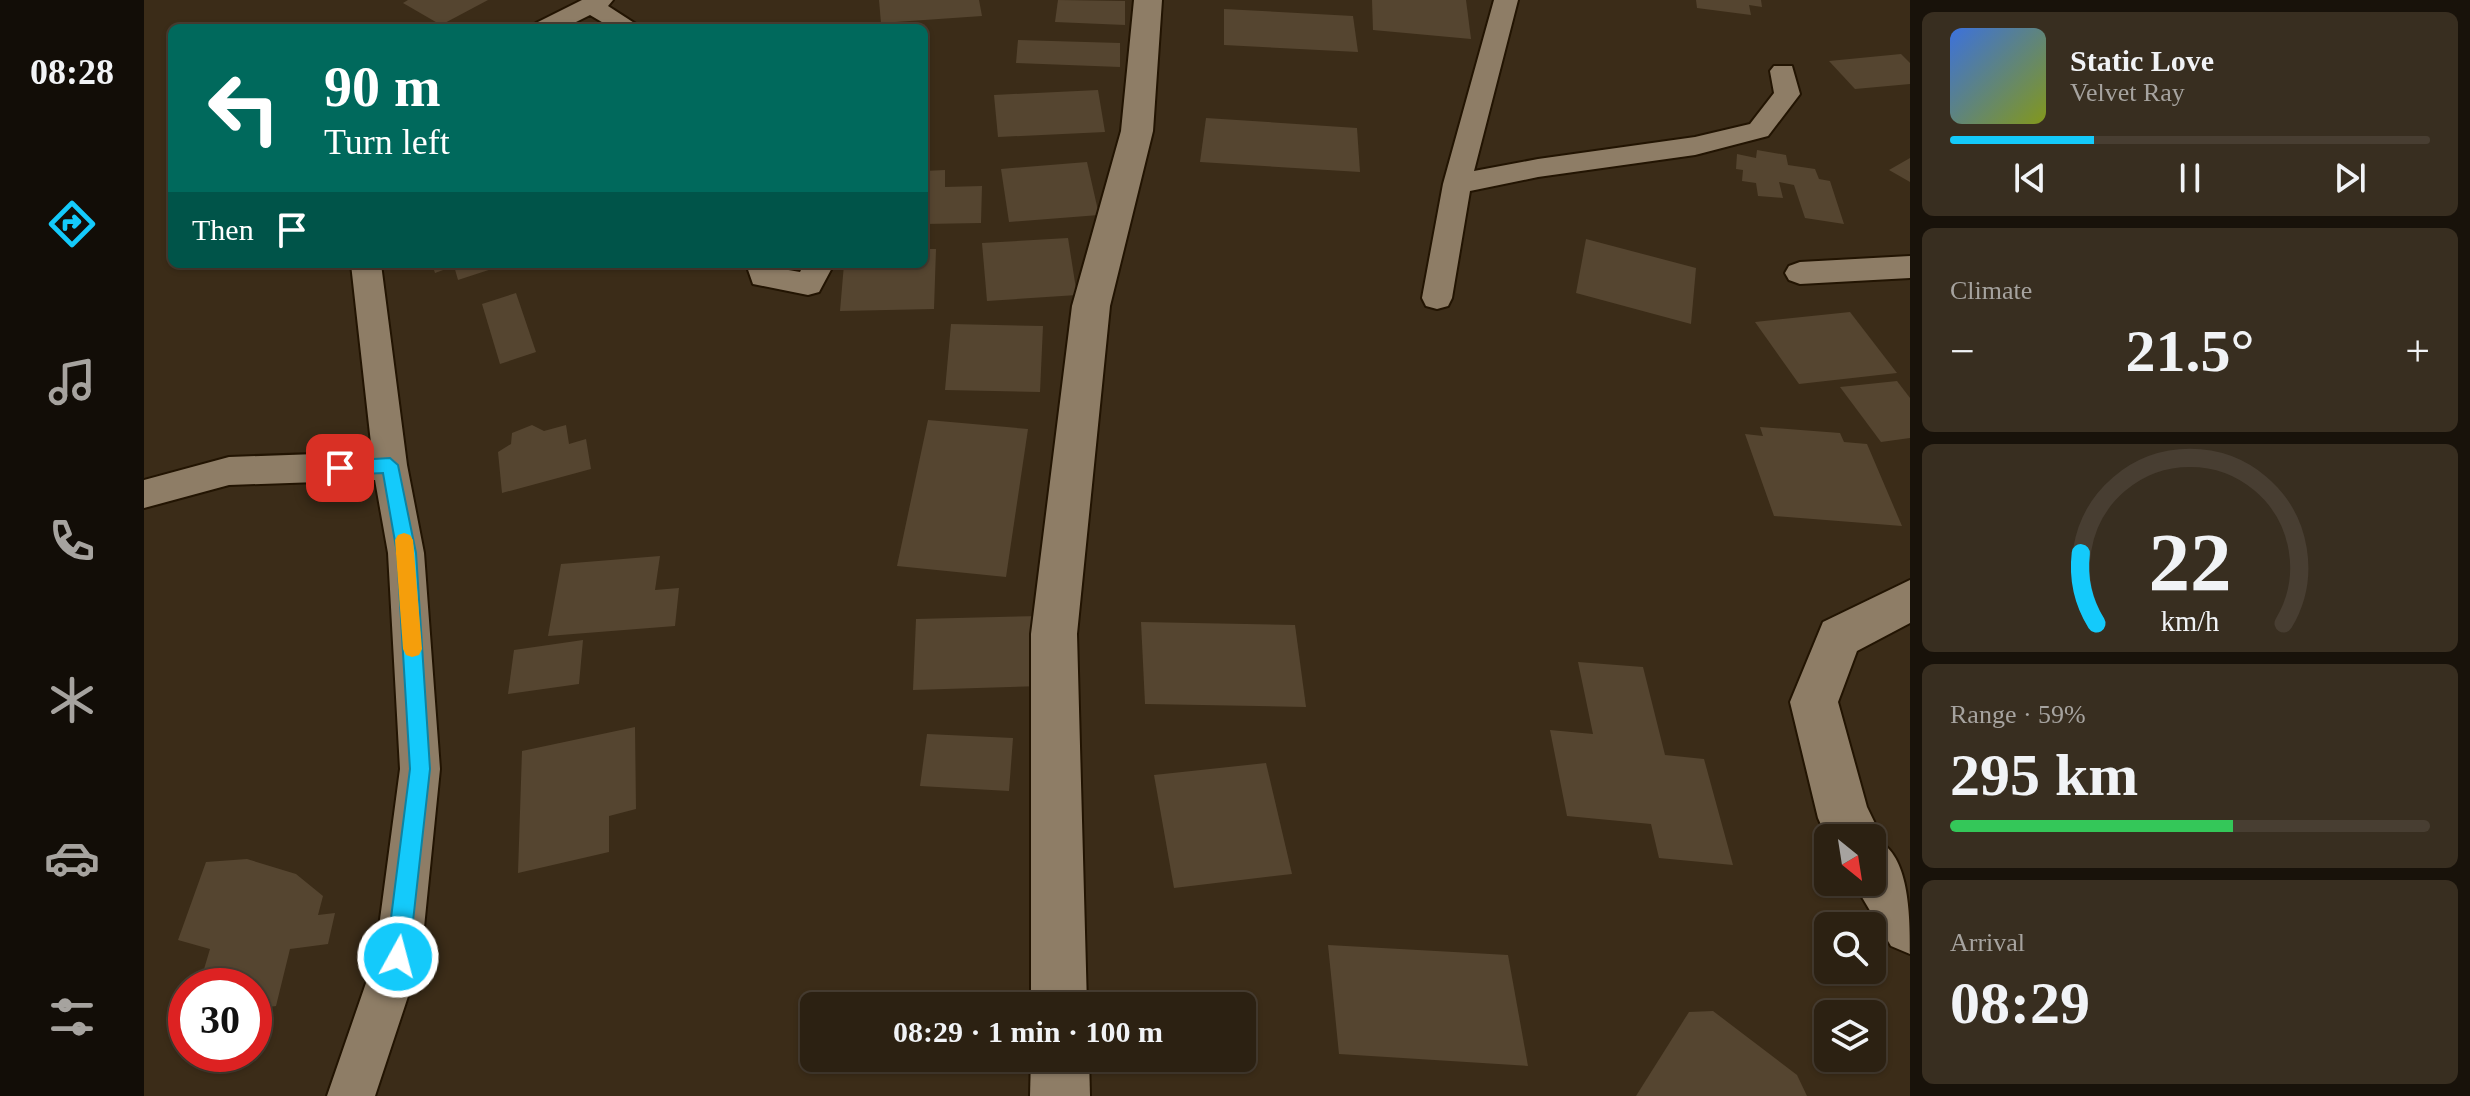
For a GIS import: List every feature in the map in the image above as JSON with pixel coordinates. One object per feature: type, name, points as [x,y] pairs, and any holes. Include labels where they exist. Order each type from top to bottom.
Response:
[{"type":"main road","points":[[1059,992],[1054,634],[1091,306],[1137,131],[1148,0]]},
{"type":"main road","points":[[1848,824],[1814,702],[1839,637],[1910,600]]},
{"type":"main road","points":[[1886,888],[1910,927]]},
{"type":"main road","points":[[1060,1072],[1060,1096]]},
{"type":"street","points":[[1437,298],[1457,184],[1506,0]]},
{"type":"street","points":[[553,24],[596,3],[625,24]]},
{"type":"street","points":[[1457,184],[1538,168],[1695,146],[1759,130],[1787,94],[1783,71]]},
{"type":"street","points":[[1800,273],[1910,267]]},
{"type":"street","points":[[351,1096],[398,957],[420,769],[406,553],[390,465],[366,268]]},
{"type":"street","points":[[762,268],[764,276],[808,284],[817,268]]},
{"type":"street","points":[[144,494],[229,471],[390,465]]},
{"type":"building","points":[[408,0],[488,0],[443,24],[403,3]]},
{"type":"building","points":[[879,0],[979,0],[982,16],[881,23]]},
{"type":"building","points":[[1058,0],[1125,1],[1125,25],[1055,22]]},
{"type":"building","points":[[1372,0],[1466,0],[1471,39],[1373,30]]},
{"type":"building","points":[[1696,0],[1761,0],[1762,7],[1749,5],[1751,15],[1697,8]]},
{"type":"building","points":[[1224,9],[1353,16],[1358,52],[1224,45]]},
{"type":"building","points":[[1018,40],[1120,43],[1120,67],[1016,63]]},
{"type":"building","points":[[1901,54],[1910,63],[1910,84],[1855,89],[1829,61]]},
{"type":"building","points":[[1098,90],[1105,132],[998,137],[994,95]]},
{"type":"building","points":[[1206,118],[1357,128],[1360,172],[1200,162]]},
{"type":"building","points":[[1757,150],[1786,155],[1788,165],[1815,169],[1819,179],[1830,181],[1844,224],[1805,218],[1794,185],[1779,182],[1783,198],[1758,196],[1756,183],[1742,181],[1743,170],[1736,169],[1737,154],[1756,158]]},
{"type":"building","points":[[1910,158],[1910,182],[1889,170]]},
{"type":"building","points":[[1087,162],[1099,215],[1009,222],[1001,169]]},
{"type":"building","points":[[945,170],[945,187],[982,186],[981,223],[928,224],[928,171]]},
{"type":"building","points":[[1068,238],[1077,295],[987,301],[982,243]]},
{"type":"building","points":[[1586,239],[1696,268],[1691,324],[1576,293]]},
{"type":"building","points":[[928,249],[936,249],[934,309],[840,311],[844,268],[928,268]]},
{"type":"building","points":[[455,268],[495,268],[458,280]]},
{"type":"building","points":[[516,293],[536,352],[500,364],[482,304]]},
{"type":"building","points":[[1850,312],[1897,373],[1799,384],[1755,322]]},
{"type":"building","points":[[951,324],[1043,326],[1040,392],[945,390]]},
{"type":"building","points":[[1897,381],[1910,398],[1910,438],[1881,442],[1840,387]]},
{"type":"building","points":[[928,420],[1028,429],[1006,577],[897,566]]},
{"type":"building","points":[[532,425],[544,431],[566,425],[569,444],[586,439],[591,469],[502,493],[498,452],[511,444],[512,433]]},
{"type":"building","points":[[1760,427],[1840,433],[1844,442],[1867,444],[1902,526],[1774,516],[1745,434],[1763,436]]},
{"type":"building","points":[[660,556],[655,590],[679,588],[675,626],[548,636],[561,564]]},
{"type":"building","points":[[1041,616],[1043,686],[913,690],[916,619]]},
{"type":"building","points":[[1141,622],[1295,625],[1306,707],[1145,704]]},
{"type":"building","points":[[583,640],[579,684],[508,694],[514,650]]},
{"type":"building","points":[[1578,662],[1643,667],[1665,755],[1704,759],[1733,865],[1659,858],[1651,824],[1567,816],[1550,730],[1593,734]]},
{"type":"building","points":[[635,727],[636,809],[609,816],[609,852],[518,873],[522,751]]},
{"type":"building","points":[[927,734],[1013,738],[1009,791],[920,786]]},
{"type":"building","points":[[1266,763],[1292,874],[1174,888],[1154,775]]},
{"type":"building","points":[[247,859],[296,874],[323,896],[318,915],[335,913],[328,944],[290,949],[276,1006],[272,1007],[272,968],[204,968],[210,949],[178,940],[206,862]]},
{"type":"building","points":[[1328,945],[1508,955],[1528,1066],[1339,1054]]},
{"type":"building","points":[[1713,1011],[1797,1075],[1807,1096],[1636,1096],[1689,1012]]},
{"type":"slow traffic","points":[[404,540],[412,649]]},
{"type":"route","points":[[340,468],[390,465],[406,553],[420,769],[398,957]]}]
